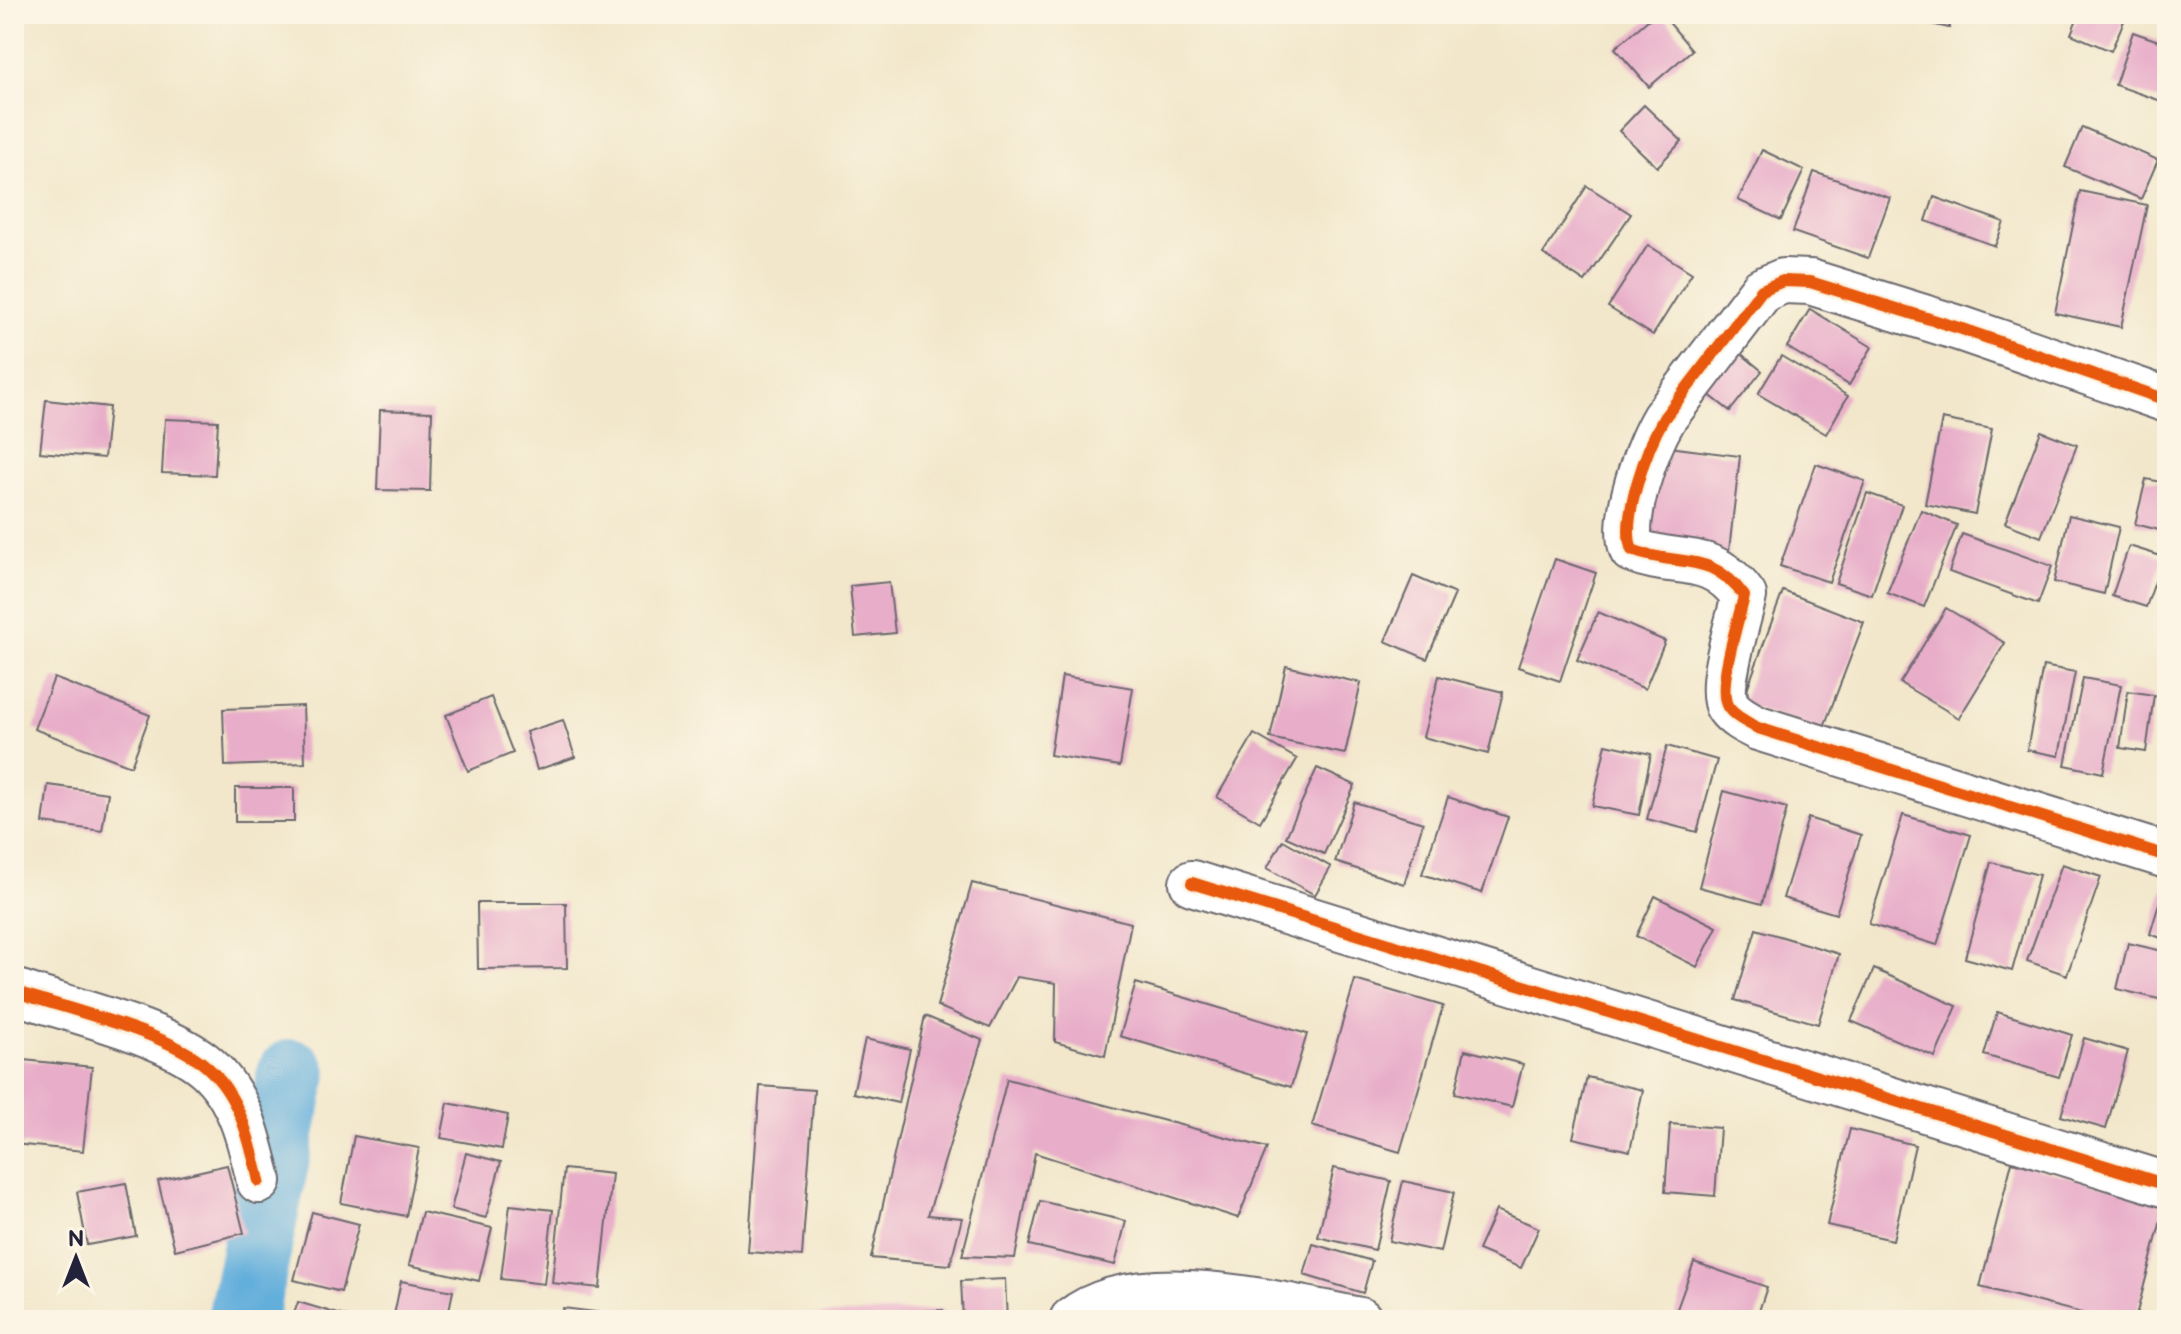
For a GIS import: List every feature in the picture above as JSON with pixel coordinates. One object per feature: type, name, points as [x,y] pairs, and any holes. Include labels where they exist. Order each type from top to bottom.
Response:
[{"type":"street","points":[[2167,400],[1947,324],[1810,282],[1783,281],[1769,286],[1756,296],[1664,418],[1651,440],[1629,521],[1629,543],[1632,550],[1642,554],[1709,567],[1730,577],[1744,596],[1724,682],[1726,705],[1741,719],[1758,728],[2167,856]]},
{"type":"street","points":[[1192,883],[2167,1185]]},
{"type":"street","points":[[14,991],[152,1038],[207,1066],[227,1091],[248,1131],[259,1181]]},
{"type":"street","points":[[1072,1320],[1106,1301],[1159,1294],[1222,1296],[1295,1314],[1360,1320]]},
{"type":"building","points":[[1655,14],[1662,14],[1692,50],[1649,87],[1615,48]]},
{"type":"building","points":[[1888,14],[1952,14],[1949,28]]},
{"type":"building","points":[[2079,14],[2127,14],[2111,51],[2071,34]]},
{"type":"building","points":[[2133,32],[2167,44],[2167,103],[2115,85]]},
{"type":"building","points":[[1644,105],[1682,141],[1657,167],[1619,131]]},
{"type":"building","points":[[2082,127],[2158,160],[2141,199],[2065,167]]},
{"type":"building","points":[[1762,150],[1804,170],[1781,220],[1738,200]]},
{"type":"building","points":[[1814,172],[1890,198],[1868,258],[1793,232]]},
{"type":"building","points":[[1587,186],[1631,214],[1585,282],[1543,254]]},
{"type":"building","points":[[2080,191],[2147,205],[2121,327],[2055,313]]},
{"type":"building","points":[[1934,197],[2004,222],[1995,246],[1926,221]]},
{"type":"building","points":[[1648,245],[1692,273],[1653,335],[1608,307]]},
{"type":"building","points":[[1810,309],[1872,347],[1849,385],[1787,347]]},
{"type":"building","points":[[1727,342],[1762,371],[1730,411],[1694,383]]},
{"type":"building","points":[[1781,356],[1848,396],[1826,434],[1758,394]]},
{"type":"building","points":[[46,400],[109,407],[104,458],[40,452]]},
{"type":"building","points":[[380,410],[432,412],[430,491],[377,490]]},
{"type":"building","points":[[165,419],[218,421],[215,475],[162,473]]},
{"type":"building","points":[[1942,419],[1992,429],[1975,514],[1925,504]]},
{"type":"building","points":[[2041,431],[2077,445],[2041,537],[2005,523]]},
{"type":"building","points":[[1653,445],[1740,456],[1728,559],[1639,548]]},
{"type":"building","points":[[1816,464],[1865,481],[1829,582],[1780,566]]},
{"type":"building","points":[[2146,479],[2167,483],[2167,532],[2135,524]]},
{"type":"building","points":[[1867,493],[1902,505],[1872,595],[1836,583]]},
{"type":"building","points":[[1921,510],[1957,525],[1924,607],[1887,593]]},
{"type":"building","points":[[2069,515],[2119,527],[2104,594],[2054,582]]},
{"type":"building","points":[[1962,534],[2052,566],[2038,604],[1949,572]]},
{"type":"building","points":[[2129,546],[2164,557],[2146,607],[2112,596]]},
{"type":"building","points":[[1555,559],[1596,573],[1560,681],[1518,667]]},
{"type":"building","points":[[1413,576],[1455,594],[1427,659],[1385,641]]},
{"type":"building","points":[[889,582],[895,633],[855,637],[850,586]]},
{"type":"building","points":[[1783,591],[1864,622],[1822,732],[1742,703]]},
{"type":"building","points":[[1946,608],[2005,643],[1959,718],[1900,683]]},
{"type":"building","points":[[1598,612],[1665,641],[1645,689],[1577,660]]},
{"type":"building","points":[[1286,666],[1361,683],[1345,754],[1270,738]]},
{"type":"building","points":[[2043,666],[2075,672],[2059,756],[2027,750]]},
{"type":"building","points":[[1062,676],[1133,688],[1120,766],[1050,755]]},
{"type":"building","points":[[1439,676],[1503,692],[1488,754],[1423,737]]},
{"type":"building","points":[[54,678],[150,715],[131,766],[34,729]]},
{"type":"building","points":[[2083,678],[2121,685],[2103,773],[2065,765]]},
{"type":"building","points":[[2128,691],[2154,695],[2146,752],[2120,748]]},
{"type":"building","points":[[491,697],[513,753],[468,771],[446,715]]},
{"type":"building","points":[[303,706],[305,763],[225,766],[223,709]]},
{"type":"building","points":[[563,720],[575,757],[537,770],[526,732]]},
{"type":"building","points":[[1254,734],[1297,759],[1260,822],[1217,797]]},
{"type":"building","points":[[1606,744],[1651,754],[1639,815],[1592,806]]},
{"type":"building","points":[[1667,746],[1717,760],[1697,832],[1647,819]]},
{"type":"building","points":[[1317,768],[1355,785],[1324,854],[1286,837]]},
{"type":"building","points":[[48,785],[108,793],[102,831],[43,823]]},
{"type":"building","points":[[235,788],[294,788],[294,822],[235,822]]},
{"type":"building","points":[[1724,791],[1787,808],[1762,904],[1699,887]]},
{"type":"building","points":[[1448,797],[1508,817],[1482,893],[1422,874]]},
{"type":"building","points":[[1354,802],[1423,823],[1404,884],[1335,862]]},
{"type":"building","points":[[1903,815],[1971,835],[1937,945],[1869,924]]},
{"type":"building","points":[[1808,818],[1861,835],[1836,914],[1783,898]]},
{"type":"building","points":[[1283,840],[1331,867],[1315,895],[1267,868]]},
{"type":"building","points":[[1991,862],[2039,875],[2012,971],[1965,958]]},
{"type":"building","points":[[2062,864],[2101,877],[2067,975],[2027,961]]},
{"type":"building","points":[[972,883],[1131,923],[1105,1056],[1055,1042],[1056,983],[1017,977],[990,1028],[937,1006]]},
{"type":"building","points":[[2164,887],[2167,888],[2167,940],[2150,934]]},
{"type":"building","points":[[1655,896],[1717,927],[1697,967],[1636,936]]},
{"type":"building","points":[[477,903],[566,903],[567,968],[478,969]]},
{"type":"building","points":[[1756,929],[1839,954],[1818,1024],[1735,1000]]},
{"type":"building","points":[[2128,943],[2167,952],[2167,1001],[2117,989]]},
{"type":"building","points":[[1874,969],[1957,1006],[1935,1057],[1851,1021]]},
{"type":"building","points":[[1355,980],[1443,1006],[1400,1152],[1312,1126]]},
{"type":"building","points":[[1136,983],[1307,1034],[1291,1087],[1120,1036]]},
{"type":"building","points":[[1997,1012],[2072,1035],[2059,1077],[1984,1055]]},
{"type":"building","points":[[925,1016],[982,1040],[928,1215],[962,1218],[950,1265],[871,1258]]},
{"type":"building","points":[[2167,1035],[2167,1075],[2157,1072]]},
{"type":"building","points":[[2084,1038],[2128,1051],[2106,1129],[2061,1116]]},
{"type":"building","points":[[865,1039],[910,1049],[898,1103],[853,1093]]},
{"type":"building","points":[[1465,1050],[1523,1064],[1512,1107],[1455,1093]]},
{"type":"building","points":[[14,1059],[92,1067],[83,1151],[14,1144]]},
{"type":"building","points":[[1587,1077],[1643,1090],[1630,1151],[1573,1138]]},
{"type":"building","points":[[1007,1079],[1267,1148],[1238,1218],[1035,1153],[1015,1258],[962,1256]]},
{"type":"building","points":[[760,1086],[814,1090],[802,1256],[748,1252]]},
{"type":"building","points":[[448,1103],[508,1115],[502,1149],[441,1138]]},
{"type":"building","points":[[1670,1124],[1720,1128],[1715,1196],[1665,1192]]},
{"type":"building","points":[[1850,1129],[1915,1145],[1893,1240],[1827,1225]]},
{"type":"building","points":[[354,1136],[419,1148],[406,1216],[341,1203]]},
{"type":"building","points":[[466,1153],[501,1162],[486,1218],[451,1209]]},
{"type":"building","points":[[2012,1162],[2166,1201],[2135,1320],[2109,1320],[1980,1287]]},
{"type":"building","points":[[227,1165],[244,1233],[175,1250],[158,1181]]},
{"type":"building","points":[[1334,1168],[1391,1181],[1375,1250],[1318,1237]]},
{"type":"building","points":[[564,1169],[612,1174],[600,1288],[552,1283]]},
{"type":"building","points":[[1403,1181],[1454,1192],[1440,1252],[1389,1241]]},
{"type":"building","points":[[126,1183],[136,1236],[87,1245],[77,1192]]},
{"type":"building","points":[[1040,1201],[1126,1221],[1115,1265],[1029,1245]]},
{"type":"building","points":[[510,1205],[553,1210],[544,1284],[501,1279]]},
{"type":"building","points":[[1496,1210],[1539,1228],[1521,1268],[1478,1250]]},
{"type":"building","points":[[312,1212],[359,1224],[341,1292],[294,1280]]},
{"type":"building","points":[[422,1212],[492,1228],[479,1281],[409,1265]]},
{"type":"building","points":[[1313,1244],[1372,1261],[1363,1293],[1304,1275]]},
{"type":"building","points":[[1694,1262],[1767,1287],[1756,1320],[1673,1320]]},
{"type":"building","points":[[1005,1279],[1007,1320],[963,1320],[961,1281]]},
{"type":"building","points":[[401,1281],[453,1291],[447,1320],[394,1315]]},
{"type":"building","points":[[298,1302],[355,1319],[355,1320],[292,1320]]},
{"type":"building","points":[[563,1308],[604,1313],[603,1320],[561,1320]]},
{"type":"building","points":[[943,1310],[943,1320],[813,1320],[813,1315]]},
{"type":"waterway","points":[[242,1320],[292,1074]]},
{"type":"cycle path","points":[[2167,400],[1962,329],[1810,282],[1783,281],[1762,290],[1664,418],[1638,482],[1629,537],[1632,550],[1705,566],[1731,581],[1744,596],[1725,685],[1728,707],[1742,719],[1758,728],[2167,856]]},
{"type":"cycle path","points":[[1192,883],[2167,1185]]},
{"type":"cycle path","points":[[14,991],[142,1032],[190,1054],[207,1067],[236,1105],[259,1181]]}]
